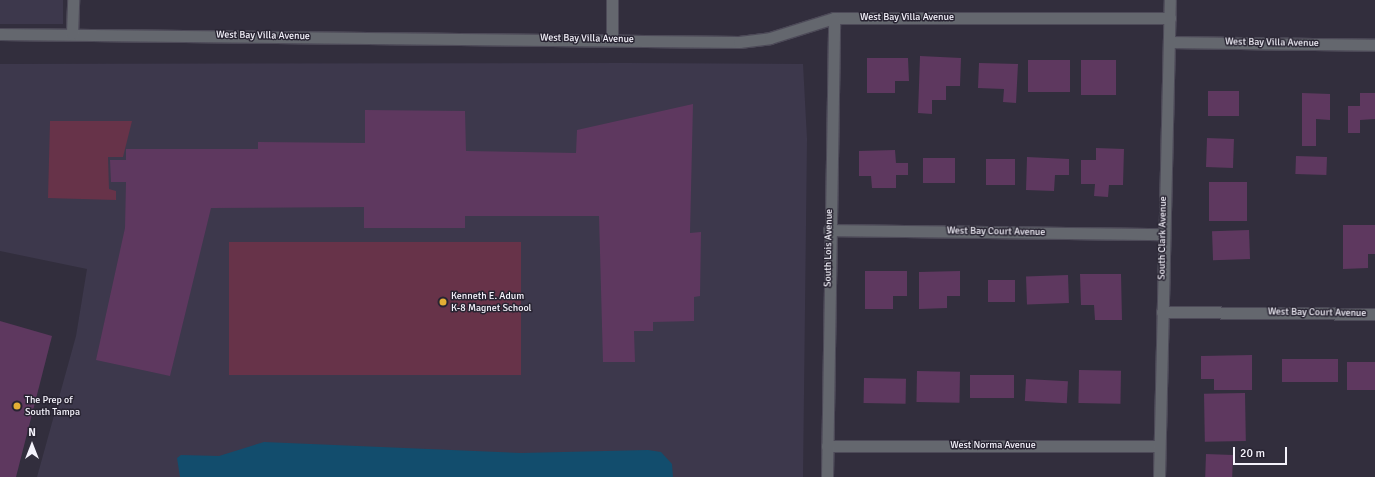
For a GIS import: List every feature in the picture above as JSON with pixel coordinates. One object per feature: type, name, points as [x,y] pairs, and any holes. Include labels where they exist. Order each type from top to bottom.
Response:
[{"type":"street","points":[[72,0],[72,34]]},
{"type":"street","points":[[612,0],[612,39]]},
{"type":"street","name":"South Clark Avenue","points":[[1159,477],[1163,234],[1170,42],[1170,0]]},
{"type":"street","name":"West Bay Villa Avenue","points":[[0,34],[612,39],[739,42],[770,38],[834,18],[1170,18]]},
{"type":"street","name":"South Lois Avenue","points":[[827,477],[829,230],[834,18]]},
{"type":"street","name":"West Bay Villa Avenue","points":[[1170,42],[1375,45]]},
{"type":"street","name":"West Bay Court Avenue","points":[[829,230],[1163,234]]},
{"type":"street","name":"West Bay Court Avenue","points":[[1162,312],[1375,314]]},
{"type":"street","name":"West Norma Avenue","points":[[828,446],[1159,446]]},
{"type":"shaded area","points":[[0,0],[63,0],[63,24],[0,24]]},
{"type":"shaded area","name":"Kenneth E. Adum K-8 Magnet School","points":[[0,64],[803,64],[807,139],[803,477],[37,477],[76,336],[87,269],[0,251]]},
{"type":"shaded area","points":[[50,121],[132,121],[123,157],[108,157],[109,189],[116,191],[116,200],[48,198]]},
{"type":"shaded area","points":[[229,242],[521,242],[521,375],[229,375]]},
{"type":"water","points":[[264,442],[521,453],[648,450],[661,452],[672,464],[673,477],[180,477],[177,458],[181,455],[219,456]]},
{"type":"building","points":[[920,56],[961,58],[960,86],[946,86],[946,100],[932,100],[932,114],[918,113]]},
{"type":"building","points":[[867,58],[908,58],[909,81],[895,81],[895,93],[867,93]]},
{"type":"building","points":[[1028,60],[1070,60],[1070,92],[1028,92]]},
{"type":"building","points":[[1081,60],[1116,60],[1116,95],[1081,95]]},
{"type":"building","points":[[979,63],[1018,64],[1016,103],[1003,102],[1004,89],[978,88]]},
{"type":"building","points":[[1208,91],[1239,91],[1239,116],[1208,116]]},
{"type":"building","points":[[1302,93],[1330,94],[1330,120],[1316,119],[1316,146],[1302,146]]},
{"type":"building","points":[[1360,93],[1375,93],[1375,119],[1360,120],[1360,133],[1348,133],[1348,106],[1360,106]]},
{"type":"building","points":[[693,104],[690,233],[701,232],[700,296],[694,297],[694,321],[653,322],[653,331],[634,331],[635,362],[603,362],[599,216],[465,216],[465,228],[364,228],[364,207],[211,208],[170,376],[96,360],[125,228],[126,182],[111,182],[110,160],[126,160],[126,149],[258,149],[258,142],[365,143],[365,110],[465,111],[466,151],[576,153],[577,130]]},
{"type":"building","points":[[1207,138],[1234,139],[1233,168],[1206,167]]},
{"type":"building","points":[[1096,148],[1124,149],[1123,185],[1109,185],[1108,197],[1094,196],[1095,184],[1081,184],[1081,160],[1096,160]]},
{"type":"building","points":[[895,150],[896,163],[908,163],[908,175],[896,175],[896,188],[872,188],[871,176],[859,176],[859,151]]},
{"type":"building","points":[[1296,156],[1327,157],[1326,175],[1295,174]]},
{"type":"building","points":[[1027,157],[1069,159],[1069,175],[1055,175],[1054,191],[1026,190]]},
{"type":"building","points":[[923,158],[955,158],[955,183],[923,183]]},
{"type":"building","points":[[986,159],[1015,159],[1015,185],[986,185]]},
{"type":"building","points":[[1209,182],[1247,182],[1247,221],[1209,221]]},
{"type":"building","points":[[1343,225],[1375,225],[1375,254],[1368,254],[1368,268],[1343,269]]},
{"type":"building","points":[[1249,230],[1250,259],[1213,260],[1212,231]]},
{"type":"building","points":[[865,271],[907,271],[907,296],[893,296],[893,309],[865,309]]},
{"type":"building","points":[[960,271],[960,296],[947,296],[947,308],[919,309],[919,272]]},
{"type":"building","points":[[1080,274],[1121,274],[1122,320],[1095,320],[1094,305],[1081,305]]},
{"type":"building","points":[[1068,275],[1069,303],[1027,304],[1026,276]]},
{"type":"building","points":[[988,280],[1015,280],[1015,302],[988,302]]},
{"type":"building","name":"The Prep of South Tampa","points":[[0,321],[52,336],[16,477],[0,477]]},
{"type":"building","points":[[1252,355],[1252,390],[1214,390],[1214,379],[1201,379],[1201,356]]},
{"type":"building","points":[[1282,359],[1338,359],[1338,382],[1282,382]]},
{"type":"building","points":[[1347,362],[1375,362],[1375,390],[1347,390]]},
{"type":"building","points":[[1079,370],[1121,371],[1120,404],[1078,403]]},
{"type":"building","points":[[917,371],[960,372],[959,403],[916,402]]},
{"type":"building","points":[[970,375],[1014,375],[1014,398],[970,398]]},
{"type":"building","points":[[864,378],[906,379],[906,404],[864,403]]},
{"type":"building","points":[[1026,379],[1068,381],[1067,403],[1025,401]]},
{"type":"building","points":[[1245,393],[1246,441],[1205,442],[1204,394]]},
{"type":"building","points":[[1206,454],[1233,455],[1232,477],[1205,477]]},
{"type":"place","name":"Kenneth E. Adum K-8 Magnet School","points":[[443,302]]},
{"type":"place","name":"The Prep of South Tampa","points":[[17,406]]}]
